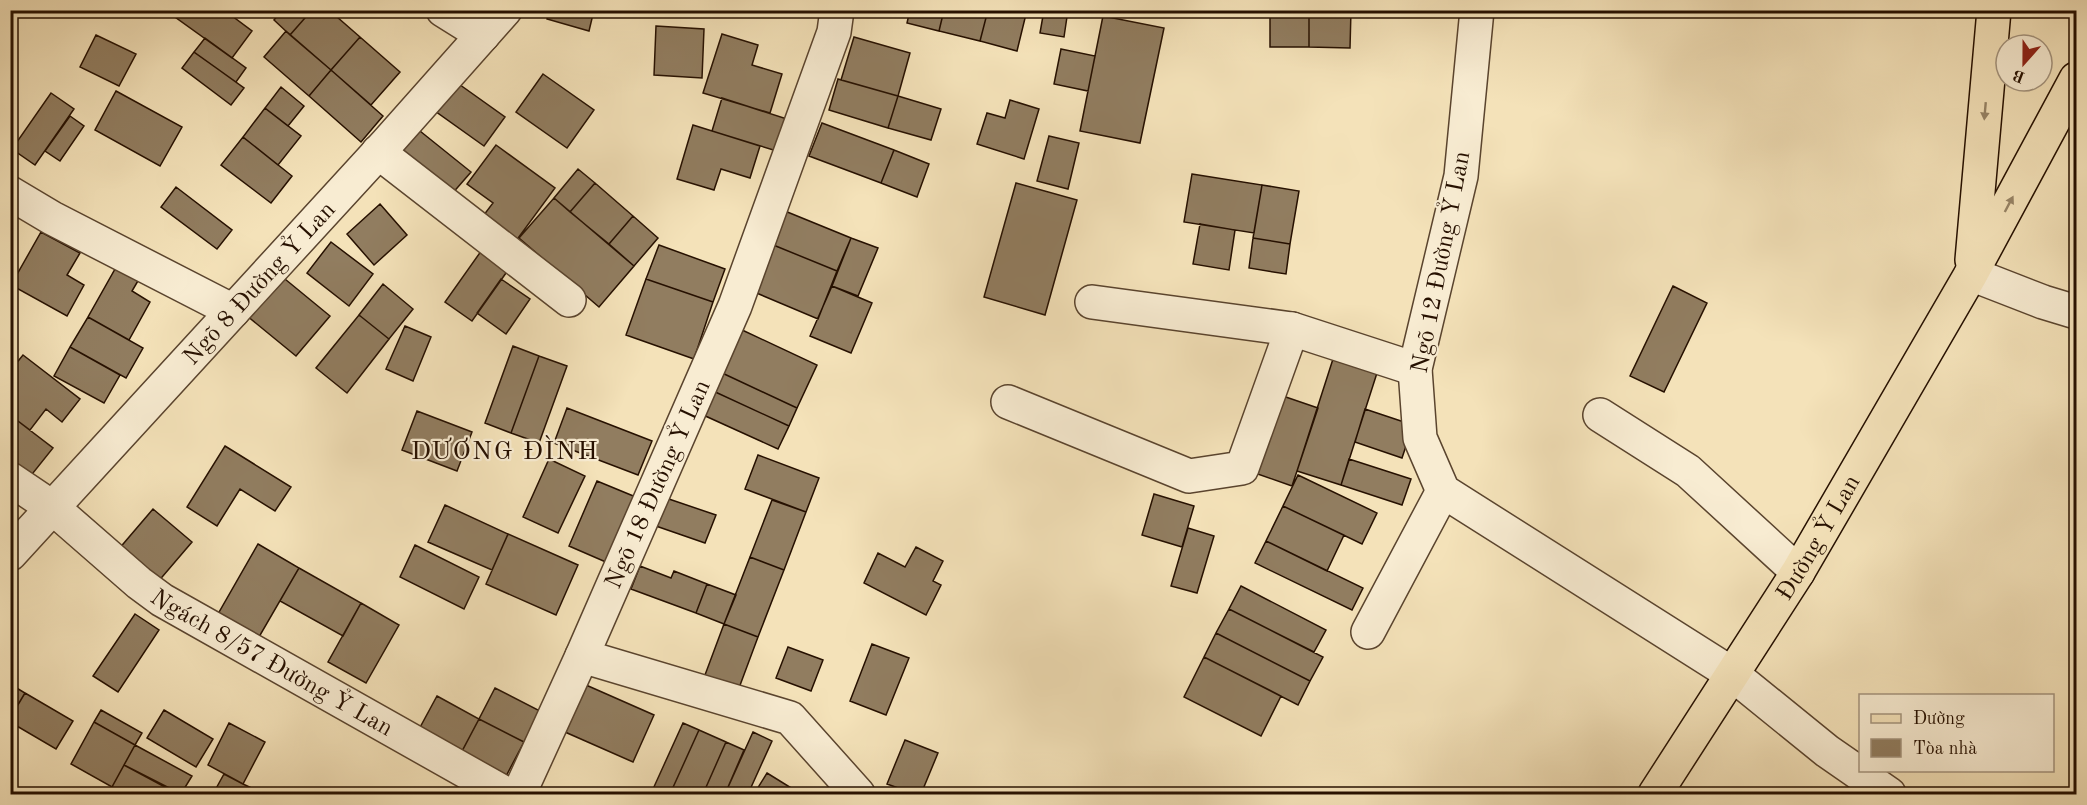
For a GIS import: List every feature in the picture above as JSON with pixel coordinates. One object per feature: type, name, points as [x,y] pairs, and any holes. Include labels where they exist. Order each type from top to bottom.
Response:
[{"type":"main road","name":"Đường Ỷ Lan","points":[[1971,274],[1994,10]]},
{"type":"main road","name":"Đường Ỷ Lan","points":[[1655,795],[1798,572],[1971,274],[2076,79]]},
{"type":"street","points":[[443,10],[483,35]]},
{"type":"street","name":"Ngõ 8 Đường Ỷ Lan","points":[[10,554],[505,10]]},
{"type":"street","name":"Ngõ 18 Đường Ỷ Lan","points":[[519,795],[735,306],[834,32],[837,10]]},
{"type":"street","name":"Ngõ 12 Đường Ỷ Lan","points":[[1443,491],[1420,438],[1415,369],[1461,176],[1477,10]]},
{"type":"street","points":[[378,152],[569,300]]},
{"type":"street","points":[[10,193],[52,218],[233,311]]},
{"type":"street","points":[[1971,274],[2043,302],[2076,312]]},
{"type":"street","points":[[1092,302],[1292,329],[1415,369]]},
{"type":"street","points":[[1008,402],[1189,476],[1242,468],[1292,329]]},
{"type":"street","points":[[1600,415],[1688,471],[1798,572]]},
{"type":"street","name":"Ngách 8/57 Đường Ỷ Lan","points":[[10,479],[52,508],[139,584],[162,600],[506,795]]},
{"type":"street","points":[[1368,632],[1443,491],[1732,674],[1827,751],[1889,795]]},
{"type":"street","points":[[582,656],[790,718],[858,795]]},
{"type":"building","points":[[180,10],[224,10],[252,31],[232,58],[175,17]]},
{"type":"building","points":[[282,10],[312,10],[290,35],[274,20]]},
{"type":"building","points":[[312,10],[329,10],[360,37],[331,70],[290,35]]},
{"type":"building","points":[[549,10],[594,10],[589,31],[547,19]]},
{"type":"building","points":[[910,10],[944,10],[939,31],[907,23]]},
{"type":"building","points":[[944,10],[988,10],[980,41],[939,31]]},
{"type":"building","points":[[988,10],[1027,10],[1017,51],[980,41]]},
{"type":"building","points":[[1044,10],[1068,10],[1064,37],[1040,33]]},
{"type":"building","points":[[1270,10],[1309,10],[1309,47],[1270,47]]},
{"type":"building","points":[[1309,10],[1351,10],[1350,48],[1309,47]]},
{"type":"building","points":[[1103,16],[1164,28],[1140,143],[1080,131]]},
{"type":"building","points":[[656,26],[704,29],[702,78],[654,75]]},
{"type":"building","points":[[286,31],[331,70],[309,96],[264,57]]},
{"type":"building","points":[[722,34],[758,45],[752,65],[782,74],[770,113],[703,93]]},
{"type":"building","points":[[96,35],[136,54],[119,86],[80,67]]},
{"type":"building","points":[[360,37],[400,72],[371,105],[331,70]]},
{"type":"building","points":[[854,37],[910,53],[898,96],[841,80]]},
{"type":"building","points":[[205,38],[246,68],[236,82],[194,52]]},
{"type":"building","points":[[1061,49],[1095,56],[1088,91],[1054,84]]},
{"type":"building","points":[[194,52],[244,88],[231,105],[182,68]]},
{"type":"building","points":[[331,70],[383,116],[361,142],[309,96]]},
{"type":"building","points":[[543,74],[594,110],[567,148],[516,112]]},
{"type":"building","points":[[449,77],[505,117],[484,146],[428,106]]},
{"type":"building","points":[[838,79],[898,96],[888,128],[829,110]]},
{"type":"building","points":[[281,87],[304,106],[288,126],[265,108]]},
{"type":"building","points":[[116,91],[182,127],[160,166],[95,130]]},
{"type":"building","points":[[51,93],[74,109],[35,165],[12,149]]},
{"type":"building","points":[[898,96],[941,109],[931,140],[888,128]]},
{"type":"building","points":[[722,98],[790,120],[780,152],[712,131]]},
{"type":"building","points":[[1010,100],[1039,109],[1024,159],[977,144],[987,113],[1005,118]]},
{"type":"building","points":[[265,108],[301,136],[278,165],[243,137]]},
{"type":"building","points":[[70,116],[84,126],[60,161],[45,151]]},
{"type":"building","points":[[410,123],[471,172],[451,195],[391,146]]},
{"type":"building","points":[[822,123],[894,150],[881,183],[809,156]]},
{"type":"building","points":[[693,125],[760,146],[750,178],[721,169],[714,190],[677,179]]},
{"type":"building","points":[[1049,136],[1079,143],[1068,189],[1037,181]]},
{"type":"building","points":[[243,137],[292,176],[271,203],[221,165]]},
{"type":"building","points":[[496,145],[555,188],[513,245],[480,220],[493,203],[467,184]]},
{"type":"building","points":[[894,150],[929,164],[917,197],[881,183]]},
{"type":"building","points":[[578,169],[595,183],[570,212],[554,198]]},
{"type":"building","points":[[1192,174],[1262,185],[1254,233],[1184,222]]},
{"type":"building","points":[[595,183],[633,216],[609,244],[570,212]]},
{"type":"building","points":[[1016,183],[1077,200],[1045,315],[984,297]]},
{"type":"building","points":[[1262,185],[1299,191],[1290,244],[1253,238]]},
{"type":"building","points":[[176,187],[232,230],[217,249],[161,207]]},
{"type":"building","points":[[554,198],[634,266],[599,307],[519,238]]},
{"type":"building","points":[[380,204],[407,235],[374,265],[347,234]]},
{"type":"building","points":[[780,209],[851,238],[837,271],[766,242]]},
{"type":"building","points":[[633,216],[658,238],[634,266],[609,244]]},
{"type":"building","points":[[1200,224],[1235,230],[1229,270],[1193,264]]},
{"type":"building","points":[[41,232],[80,253],[67,275],[84,285],[67,316],[11,285]]},
{"type":"building","points":[[851,238],[878,248],[858,296],[832,286]]},
{"type":"building","points":[[1253,238],[1290,244],[1286,274],[1249,268]]},
{"type":"building","points":[[331,242],[373,274],[349,306],[307,273]]},
{"type":"building","points":[[766,242],[837,271],[818,319],[747,289]]},
{"type":"building","points":[[659,245],[725,269],[713,302],[646,279]]},
{"type":"building","points":[[484,247],[511,266],[472,321],[445,302]]},
{"type":"building","points":[[119,262],[142,274],[132,291],[150,302],[129,340],[88,317]]},
{"type":"building","points":[[274,270],[330,316],[296,356],[241,311]]},
{"type":"building","points":[[501,279],[530,299],[506,334],[477,313]]},
{"type":"building","points":[[646,279],[713,302],[694,359],[626,335]]},
{"type":"building","points":[[383,284],[413,309],[389,339],[359,315]]},
{"type":"building","points":[[832,286],[872,303],[851,353],[810,336]]},
{"type":"building","points":[[1673,286],[1707,303],[1664,392],[1630,376]]},
{"type":"building","points":[[359,315],[389,339],[347,393],[316,368]]},
{"type":"building","points":[[88,317],[143,348],[126,378],[70,347]]},
{"type":"building","points":[[405,326],[431,337],[413,381],[386,369]]},
{"type":"building","points":[[740,329],[817,365],[797,408],[720,372]]},
{"type":"building","points":[[513,346],[539,356],[511,433],[485,423]]},
{"type":"building","points":[[70,347],[120,375],[104,403],[54,376]]},
{"type":"building","points":[[23,355],[80,399],[62,422],[46,409],[30,430],[10,415],[10,371]]},
{"type":"building","points":[[539,356],[567,366],[539,443],[511,433]]},
{"type":"building","points":[[1333,359],[1377,373],[1341,485],[1297,471]]},
{"type":"building","points":[[720,372],[797,408],[789,426],[711,390]]},
{"type":"building","points":[[711,390],[789,426],[778,449],[701,414]]},
{"type":"building","points":[[1277,394],[1318,408],[1292,486],[1252,472]]},
{"type":"building","points":[[567,408],[652,441],[638,475],[554,443]]},
{"type":"building","points":[[1365,409],[1413,425],[1402,458],[1355,442]]},
{"type":"building","points":[[417,411],[472,432],[457,471],[402,450]]},
{"type":"building","points":[[10,415],[53,448],[29,478],[10,464]]},
{"type":"building","points":[[225,446],[291,487],[275,511],[240,489],[217,526],[187,507]]},
{"type":"building","points":[[758,455],[819,478],[806,512],[745,489]]},
{"type":"building","points":[[549,459],[585,476],[558,533],[523,517]]},
{"type":"building","points":[[1349,459],[1411,479],[1402,505],[1341,485]]},
{"type":"building","points":[[1298,475],[1377,513],[1362,544],[1283,506]]},
{"type":"building","points":[[597,481],[643,500],[615,566],[569,546]]},
{"type":"building","points":[[1154,494],[1194,506],[1182,547],[1142,535]]},
{"type":"building","points":[[663,497],[716,515],[705,543],[653,525]]},
{"type":"building","points":[[772,500],[806,512],[784,570],[750,557]]},
{"type":"building","points":[[445,505],[508,534],[492,570],[428,542]]},
{"type":"building","points":[[1283,506],[1344,535],[1327,571],[1266,541]]},
{"type":"building","points":[[153,509],[192,542],[157,583],[118,550]]},
{"type":"building","points":[[1188,528],[1214,536],[1197,593],[1171,586]]},
{"type":"building","points":[[508,534],[578,565],[556,615],[486,584]]},
{"type":"building","points":[[1266,541],[1363,588],[1352,610],[1255,563]]},
{"type":"building","points":[[258,544],[299,568],[259,637],[218,614]]},
{"type":"building","points":[[415,545],[479,577],[464,609],[400,577]]},
{"type":"building","points":[[916,547],[943,561],[933,581],[941,585],[926,615],[864,583],[878,553],[905,567]]},
{"type":"building","points":[[750,557],[784,570],[758,637],[724,624]]},
{"type":"building","points":[[640,566],[671,578],[674,571],[707,584],[696,613],[631,589]]},
{"type":"building","points":[[299,568],[361,603],[343,636],[280,601]]},
{"type":"building","points":[[707,584],[736,595],[724,624],[696,613]]},
{"type":"building","points":[[1241,586],[1326,630],[1314,652],[1229,609]]},
{"type":"building","points":[[361,603],[399,625],[366,683],[328,662]]},
{"type":"building","points":[[1229,609],[1323,657],[1310,681],[1216,633]]},
{"type":"building","points":[[135,614],[159,630],[118,692],[93,676]]},
{"type":"building","points":[[724,624],[758,637],[736,696],[702,683]]},
{"type":"building","points":[[1216,633],[1310,681],[1298,705],[1204,657]]},
{"type":"building","points":[[872,644],[909,658],[886,715],[850,701]]},
{"type":"building","points":[[788,647],[823,660],[811,691],[776,678]]},
{"type":"building","points":[[1204,657],[1281,696],[1261,736],[1184,697]]},
{"type":"building","points":[[10,684],[25,693],[10,718]]},
{"type":"building","points":[[586,685],[654,715],[633,762],[565,732]]},
{"type":"building","points":[[495,688],[540,711],[524,742],[479,719]]},
{"type":"building","points":[[25,693],[73,721],[56,749],[10,722],[10,718]]},
{"type":"building","points":[[437,696],[479,719],[460,755],[417,733]]},
{"type":"building","points":[[101,710],[142,733],[135,745],[94,722]]},
{"type":"building","points":[[164,710],[213,739],[196,767],[147,738]]},
{"type":"building","points":[[479,719],[524,742],[505,778],[460,755]]},
{"type":"building","points":[[94,722],[135,745],[112,787],[71,764]]},
{"type":"building","points":[[229,723],[265,742],[243,784],[208,765]]},
{"type":"building","points":[[683,723],[699,730],[670,794],[665,794],[653,789]]},
{"type":"building","points":[[699,730],[726,742],[703,794],[670,794]]},
{"type":"building","points":[[753,732],[772,741],[748,794],[725,794]]},
{"type":"building","points":[[905,740],[938,753],[921,794],[887,784]]},
{"type":"building","points":[[726,742],[744,750],[725,794],[703,794]]},
{"type":"building","points":[[135,745],[192,776],[181,794],[124,765]]},
{"type":"building","points":[[124,765],[178,794],[125,794],[112,787]]},
{"type":"building","points":[[767,773],[801,794],[754,794]]},
{"type":"building","points":[[224,774],[243,784],[264,794],[213,794]]},
{"type":"district","name":"DƯƠNG ĐÌNH","points":[[505,450]]}]
